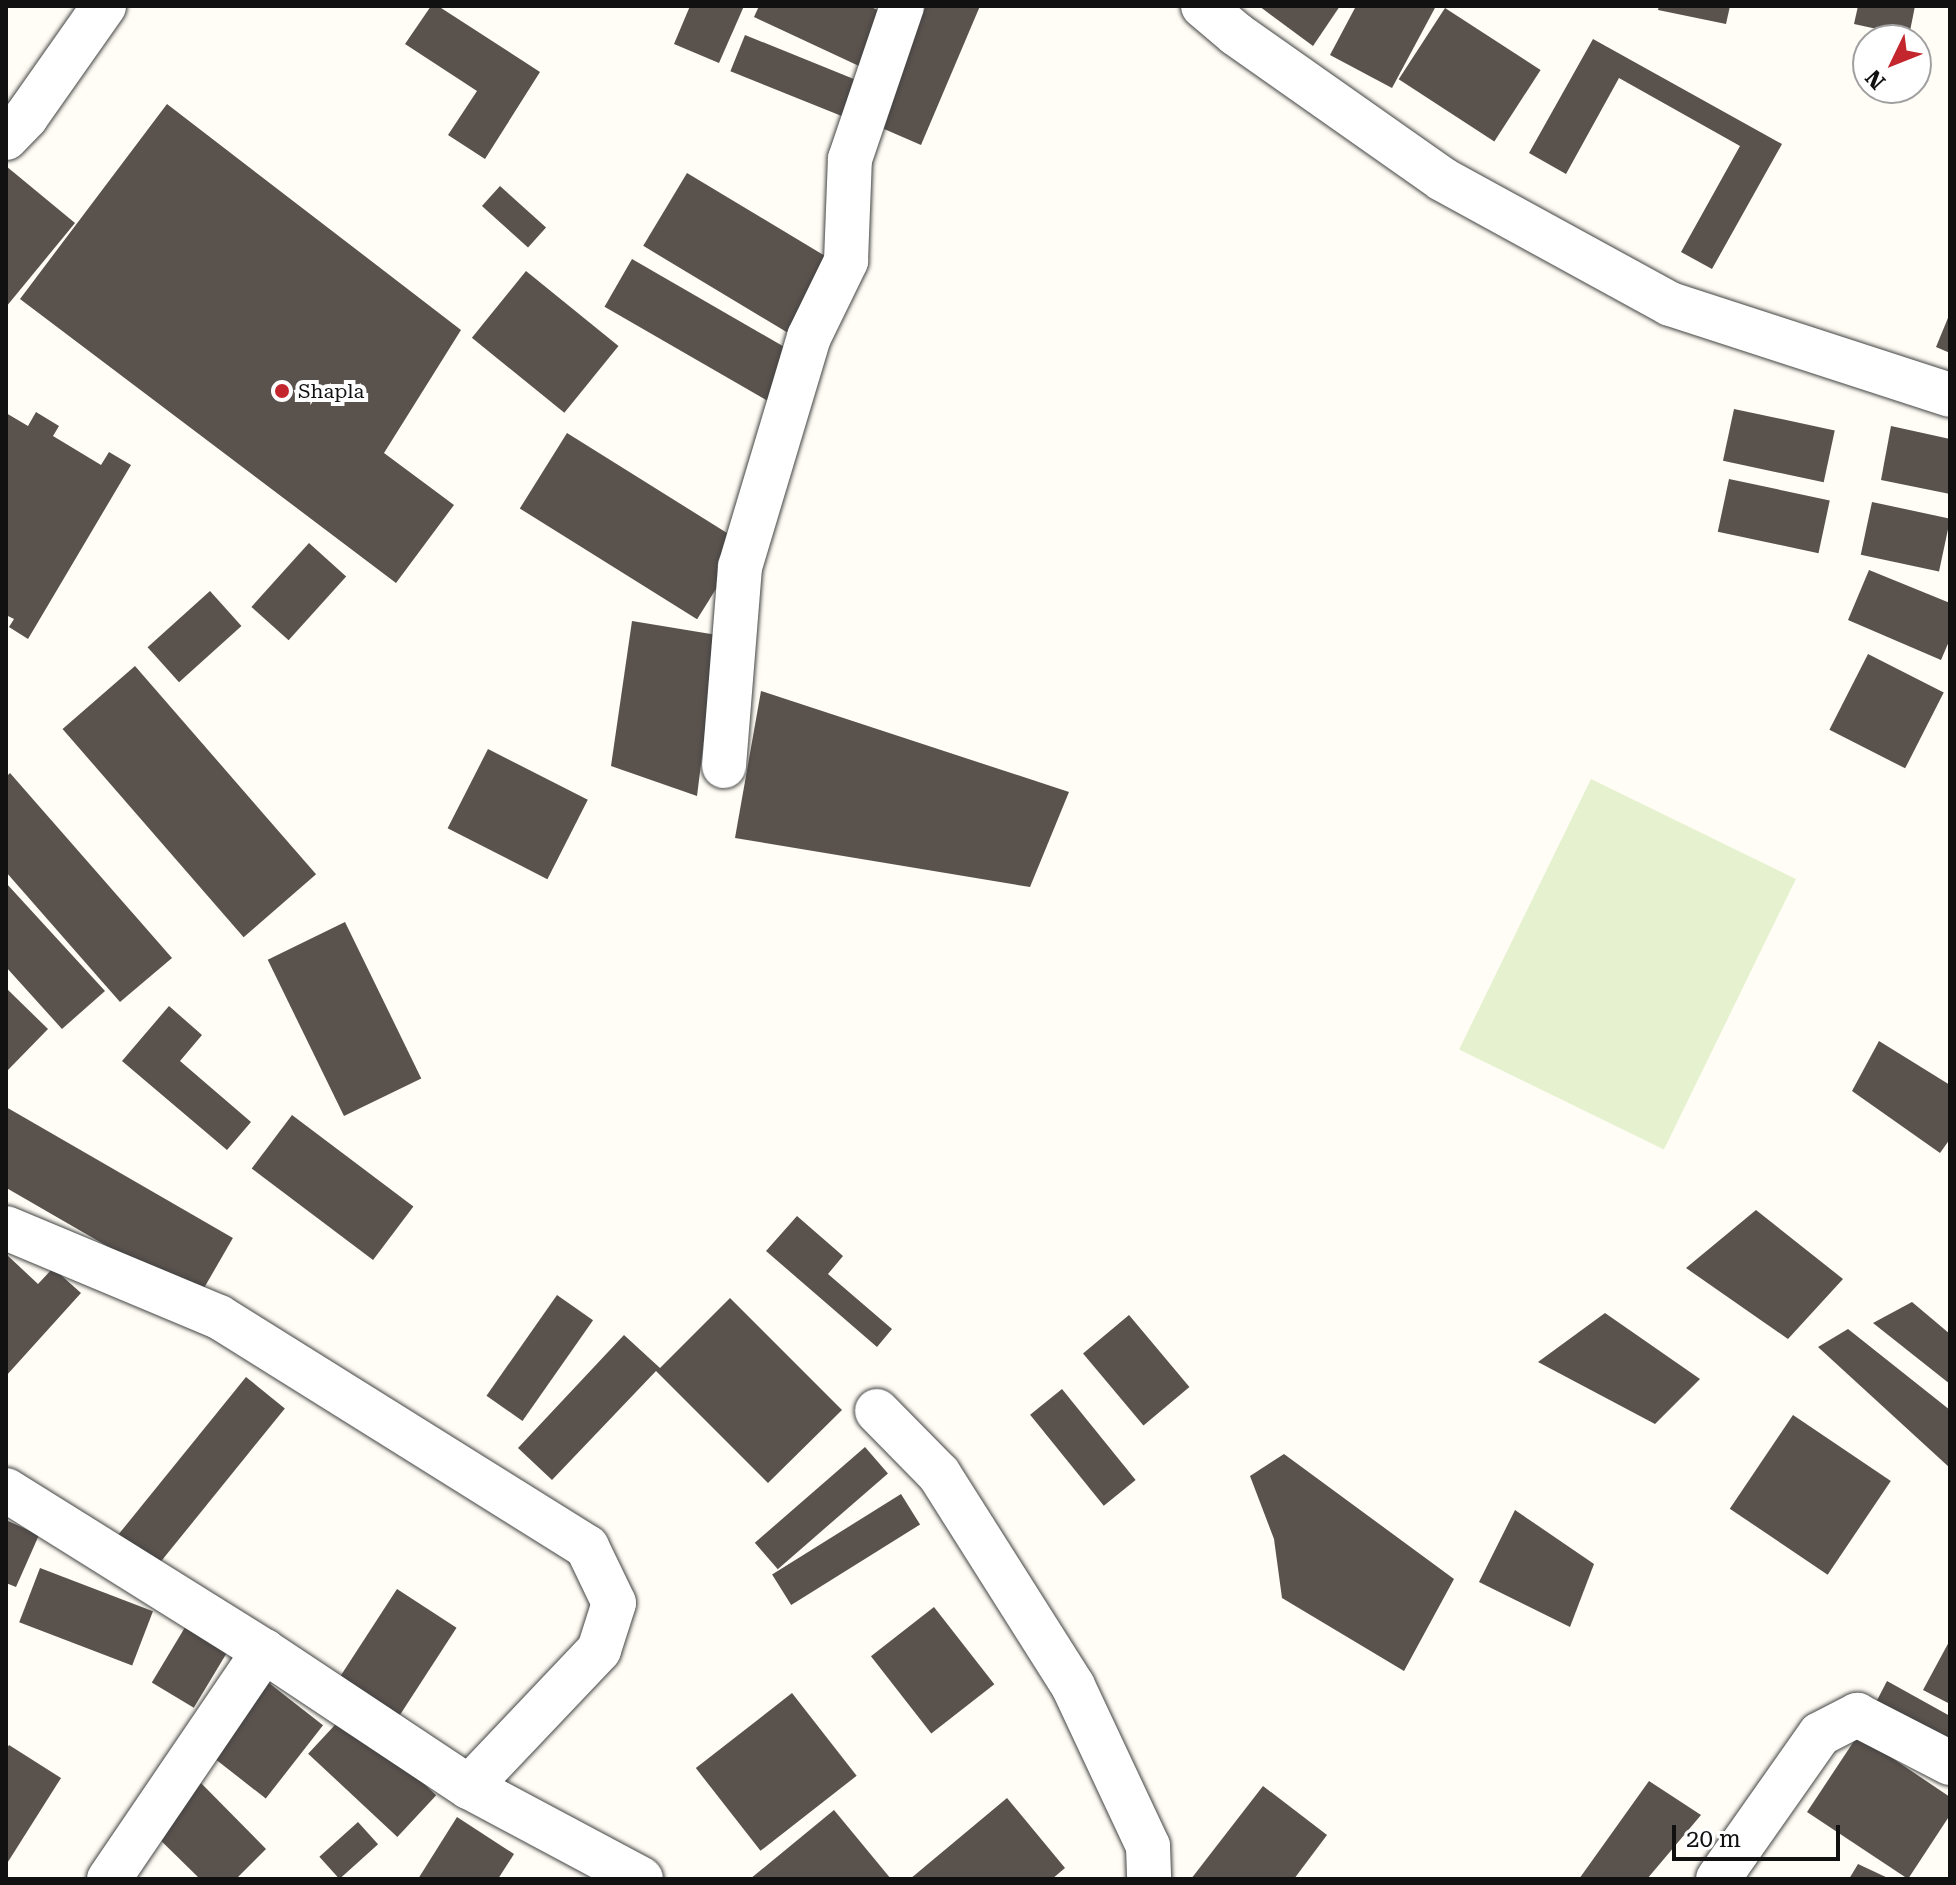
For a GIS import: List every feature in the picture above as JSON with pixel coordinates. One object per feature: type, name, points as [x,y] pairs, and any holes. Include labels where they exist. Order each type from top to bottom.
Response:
[{"type":"street","points":[[6,138],[34,106],[104,6]]},
{"type":"street","points":[[724,766],[740,567],[809,337],[846,261],[850,159],[902,6]]},
{"type":"street","points":[[1203,6],[1236,34],[1442,179],[1670,304],[1950,395]]},
{"type":"street","points":[[6,1228],[219,1317],[587,1547],[614,1603],[599,1650],[469,1787]]},
{"type":"street","points":[[877,1411],[939,1474],[1073,1686],[1148,1846],[1149,1879]]},
{"type":"street","points":[[6,1490],[264,1651],[469,1787],[641,1879]]},
{"type":"street","points":[[109,1879],[264,1651]]},
{"type":"street","points":[[1718,1879],[1820,1734],[1857,1715],[1950,1763]]},
{"type":"green space","points":[[1591,779],[1796,879],[1664,1149],[1459,1050]]},
{"type":"building","points":[[431,6],[438,6],[540,72],[485,159],[448,135],[477,91],[405,44]]},
{"type":"building","points":[[690,6],[744,6],[719,63],[674,44]]},
{"type":"building","points":[[759,6],[869,6],[884,13],[859,66],[754,17]]},
{"type":"building","points":[[917,6],[980,6],[921,145],[868,122]]},
{"type":"building","points":[[1259,6],[1340,6],[1313,46]]},
{"type":"building","points":[[1356,6],[1436,6],[1392,88],[1330,55]]},
{"type":"building","points":[[1659,6],[1730,6],[1726,24],[1658,10]]},
{"type":"building","points":[[1858,6],[1915,6],[1911,24],[1854,24]]},
{"type":"building","points":[[1445,8],[1541,70],[1494,141],[1399,79]]},
{"type":"building","points":[[745,35],[858,81],[844,117],[730,71]]},
{"type":"building","points":[[1593,39],[1782,144],[1712,269],[1681,252],[1740,146],[1619,78],[1566,174],[1529,153]]},
{"type":"building","name":"Shapla","points":[[167,104],[461,330],[384,453],[454,505],[396,583],[20,299]]},
{"type":"building","points":[[6,166],[75,223],[6,307]]},
{"type":"building","points":[[687,173],[836,263],[792,335],[643,246]]},
{"type":"building","points":[[500,186],[546,227],[528,248],[482,206]]},
{"type":"building","points":[[632,259],[798,355],[771,403],[604,307]]},
{"type":"building","points":[[526,271],[618,346],[564,413],[472,338]]},
{"type":"building","points":[[1950,313],[1950,353],[1936,347]]},
{"type":"building","points":[[1734,409],[1835,430],[1824,482],[1723,461]]},
{"type":"building","points":[[36,412],[59,426],[53,436],[101,465],[109,452],[131,465],[28,639],[9,627],[14,619],[6,615],[6,413],[28,426]]},
{"type":"building","points":[[1891,426],[1950,439],[1950,494],[1881,480]]},
{"type":"building","points":[[567,433],[744,544],[697,619],[520,508]]},
{"type":"building","points":[[1729,479],[1830,500],[1819,553],[1718,532]]},
{"type":"building","points":[[1872,502],[1950,519],[1939,571],[1861,555]]},
{"type":"building","points":[[309,543],[346,576],[289,640],[251,607]]},
{"type":"building","points":[[1869,570],[1950,603],[1950,639],[1941,660],[1848,620]]},
{"type":"building","points":[[210,591],[241,626],[179,682],[148,647]]},
{"type":"building","points":[[632,621],[717,635],[697,796],[611,766]]},
{"type":"building","points":[[1868,654],[1944,693],[1905,768],[1829,730]]},
{"type":"building","points":[[135,666],[316,874],[244,937],[63,729]]},
{"type":"building","points":[[761,691],[1069,792],[1030,887],[735,838]]},
{"type":"building","points":[[488,749],[588,800],[547,879],[448,828]]},
{"type":"building","points":[[10,773],[172,958],[120,1002],[6,872],[6,777]]},
{"type":"building","points":[[6,883],[105,991],[62,1029],[6,967]]},
{"type":"building","points":[[345,922],[421,1078],[344,1116],[268,960]]},
{"type":"building","points":[[6,988],[48,1029],[6,1072]]},
{"type":"building","points":[[169,1006],[202,1035],[180,1061],[251,1122],[227,1150],[122,1061]]},
{"type":"building","points":[[1879,1041],[1950,1085],[1950,1139],[1940,1153],[1852,1091]]},
{"type":"building","points":[[6,1107],[233,1238],[198,1299],[6,1188]]},
{"type":"building","points":[[292,1115],[413,1206],[373,1260],[252,1169]]},
{"type":"building","points":[[1756,1210],[1843,1279],[1788,1339],[1686,1268]]},
{"type":"building","points":[[797,1216],[843,1256],[828,1274],[892,1329],[877,1347],[766,1251]]},
{"type":"building","points":[[6,1254],[38,1284],[53,1268],[81,1293],[6,1376]]},
{"type":"building","points":[[557,1295],[593,1320],[522,1421],[486,1396]]},
{"type":"building","points":[[730,1298],[842,1410],[768,1483],[656,1371],[552,1480],[518,1448],[624,1335],[660,1368]]},
{"type":"building","points":[[1912,1302],[1950,1334],[1950,1384],[1873,1323]]},
{"type":"building","points":[[1605,1313],[1700,1379],[1655,1424],[1538,1362]]},
{"type":"building","points":[[1129,1315],[1189,1387],[1143,1426],[1083,1354]]},
{"type":"building","points":[[1848,1329],[1950,1410],[1950,1468],[1818,1347]]},
{"type":"building","points":[[246,1377],[285,1408],[155,1569],[116,1537]]},
{"type":"building","points":[[1062,1389],[1136,1480],[1104,1506],[1030,1415]]},
{"type":"building","points":[[1793,1415],[1891,1481],[1828,1575],[1730,1509]]},
{"type":"building","points":[[865,1447],[888,1473],[778,1569],[755,1543]]},
{"type":"building","points":[[1284,1454],[1454,1579],[1404,1671],[1282,1598],[1274,1539],[1250,1476]]},
{"type":"building","points":[[901,1494],[920,1525],[791,1605],[772,1575]]},
{"type":"building","points":[[1515,1510],[1594,1564],[1570,1627],[1479,1582]]},
{"type":"building","points":[[6,1520],[39,1535],[16,1587],[6,1583]]},
{"type":"building","points":[[40,1568],[153,1611],[132,1666],[19,1622]]},
{"type":"building","points":[[397,1589],[457,1628],[398,1717],[339,1679]]},
{"type":"building","points":[[934,1607],[994,1684],[931,1733],[871,1656]]},
{"type":"building","points":[[193,1614],[235,1639],[194,1708],[152,1683]]},
{"type":"building","points":[[1950,1640],[1950,1704],[1923,1690]]},
{"type":"building","points":[[260,1676],[323,1725],[266,1799],[203,1749]]},
{"type":"building","points":[[1887,1681],[1950,1716],[1950,1753],[1872,1710]]},
{"type":"building","points":[[792,1693],[857,1776],[761,1851],[696,1768]]},
{"type":"building","points":[[347,1712],[436,1795],[397,1837],[308,1754]]},
{"type":"building","points":[[1858,1735],[1950,1797],[1950,1815],[1908,1879],[1807,1812]]},
{"type":"building","points":[[9,1745],[61,1778],[6,1865],[6,1750]]},
{"type":"building","points":[[196,1778],[266,1849],[236,1879],[200,1879],[147,1827]]},
{"type":"building","points":[[1649,1781],[1701,1815],[1647,1879],[1579,1879]]},
{"type":"building","points":[[1263,1786],[1327,1835],[1294,1879],[1191,1879]]},
{"type":"building","points":[[1007,1798],[1065,1868],[1052,1879],[910,1879]]},
{"type":"building","points":[[834,1810],[891,1879],[750,1879]]},
{"type":"building","points":[[457,1817],[514,1854],[498,1879],[418,1879]]},
{"type":"building","points":[[358,1822],[378,1844],[340,1879],[319,1857]]},
{"type":"building","points":[[1858,1864],[1890,1879],[1849,1879]]},
{"type":"place","name":"Shapla","points":[[282,391]]}]
